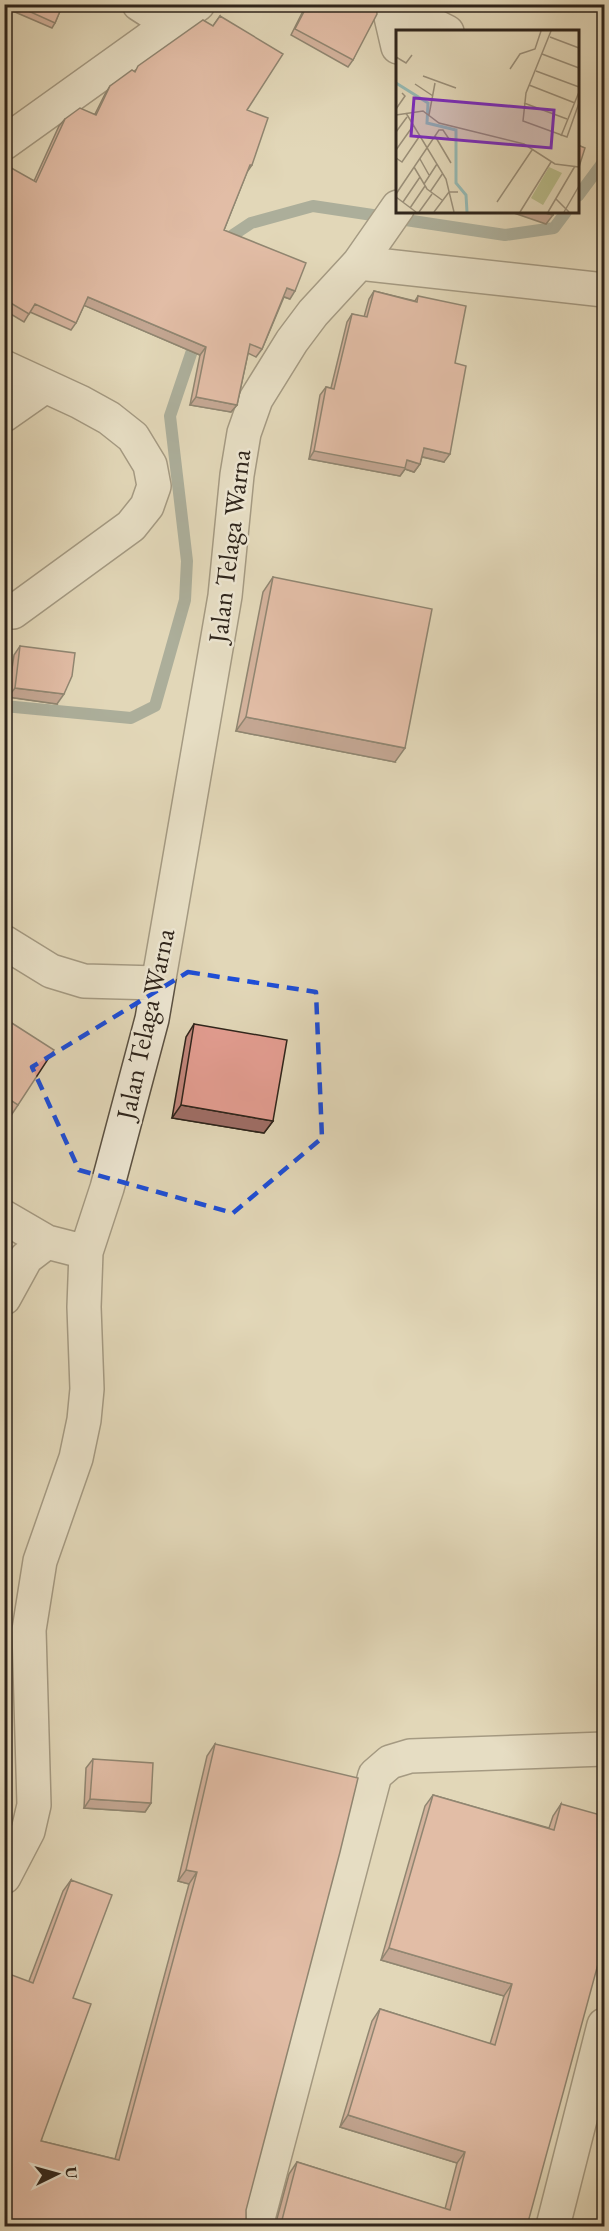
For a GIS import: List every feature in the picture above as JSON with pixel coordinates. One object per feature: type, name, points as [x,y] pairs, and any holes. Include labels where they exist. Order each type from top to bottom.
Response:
[{"type":"street","points":[[139,4],[170,24]]},
{"type":"street","points":[[7,137],[198,4]]},
{"type":"street","points":[[389,4],[443,30]]},
{"type":"street","points":[[389,4],[396,37]]},
{"type":"street","name":"Jalan Telaga Warna","points":[[4,1877],[28,1831],[34,1805],[29,1629],[40,1561],[76,1458],[84,1420],[87,1389],[84,1307],[86,1252],[107,1188],[152,1019],[225,596],[237,475],[244,433],[256,399],[292,341],[312,313],[366,254],[396,210]]},
{"type":"street","points":[[366,254],[604,290]]},
{"type":"street","points":[[4,367],[80,402],[109,418],[133,437],[150,465],[154,486],[147,506],[131,526],[13,612]]},
{"type":"street","points":[[4,415],[44,387]]},
{"type":"street","points":[[4,942],[51,971],[84,981],[157,983]]},
{"type":"street","points":[[4,1217],[47,1242],[86,1252]]},
{"type":"street","points":[[4,1298],[26,1258],[47,1242]]},
{"type":"street","points":[[256,2226],[375,1775],[390,1762],[410,1756],[604,1749]]},
{"type":"street","points":[[552,2226],[604,2025]]},
{"type":"highlighted area","points":[[188,972],[316,992],[322,1138],[233,1213],[79,1170],[32,1067]]},
{"type":"building","points":[[13,4],[63,4],[55,23]]},
{"type":"building","points":[[308,4],[376,4],[377,14],[353,60],[295,29]]},
{"type":"building","points":[[220,16],[283,54],[247,110],[268,118],[252,165],[250,165],[224,230],[306,263],[295,291],[287,288],[262,349],[250,344],[237,405],[196,397],[206,347],[88,297],[76,323],[35,304],[29,314],[4,299],[4,167],[6,165],[36,182],[65,119],[80,108],[96,115],[110,86],[132,70],[135,72],[138,66],[203,20],[213,26]]},
{"type":"building","points":[[579,145],[585,148],[579,167]]},
{"type":"building","points":[[374,291],[417,302],[418,296],[466,306],[455,363],[466,366],[450,454],[424,448],[420,464],[407,460],[405,468],[314,451],[326,387],[334,389],[352,314],[367,317]]},
{"type":"building","points":[[273,577],[432,609],[405,748],[246,717]]},
{"type":"building","points":[[20,646],[75,653],[72,676],[64,694],[15,688]]},
{"type":"building","points":[[4,1018],[54,1050],[18,1105],[4,1096]]},
{"type":"building","points":[[194,1024],[287,1040],[273,1121],[181,1105]]},
{"type":"building","points":[[215,1744],[358,1778],[246,2210],[246,2219],[250,2226],[50,2226],[34,2222],[32,2226],[4,2226],[4,1972],[33,1983],[71,1880],[112,1895],[73,1998],[91,2004],[41,2141],[119,2160],[197,1872],[186,1870]]},
{"type":"building","points":[[93,1759],[153,1763],[151,1803],[90,1799]]},
{"type":"building","points":[[433,1795],[554,1830],[561,1804],[604,1816],[604,1942],[527,2226],[278,2226],[282,2220],[297,2162],[450,2210],[465,2152],[348,2115],[380,2009],[495,2045],[512,1984],[389,1948]]},
{"type":"waterway","points":[[579,195],[604,161]]},
{"type":"waterway","points":[[227,249],[230,237],[251,223],[313,206],[505,235],[554,228],[565,213]]},
{"type":"waterway","points":[[4,706],[131,718],[155,706],[185,600],[187,561],[170,416],[197,336]]}]
